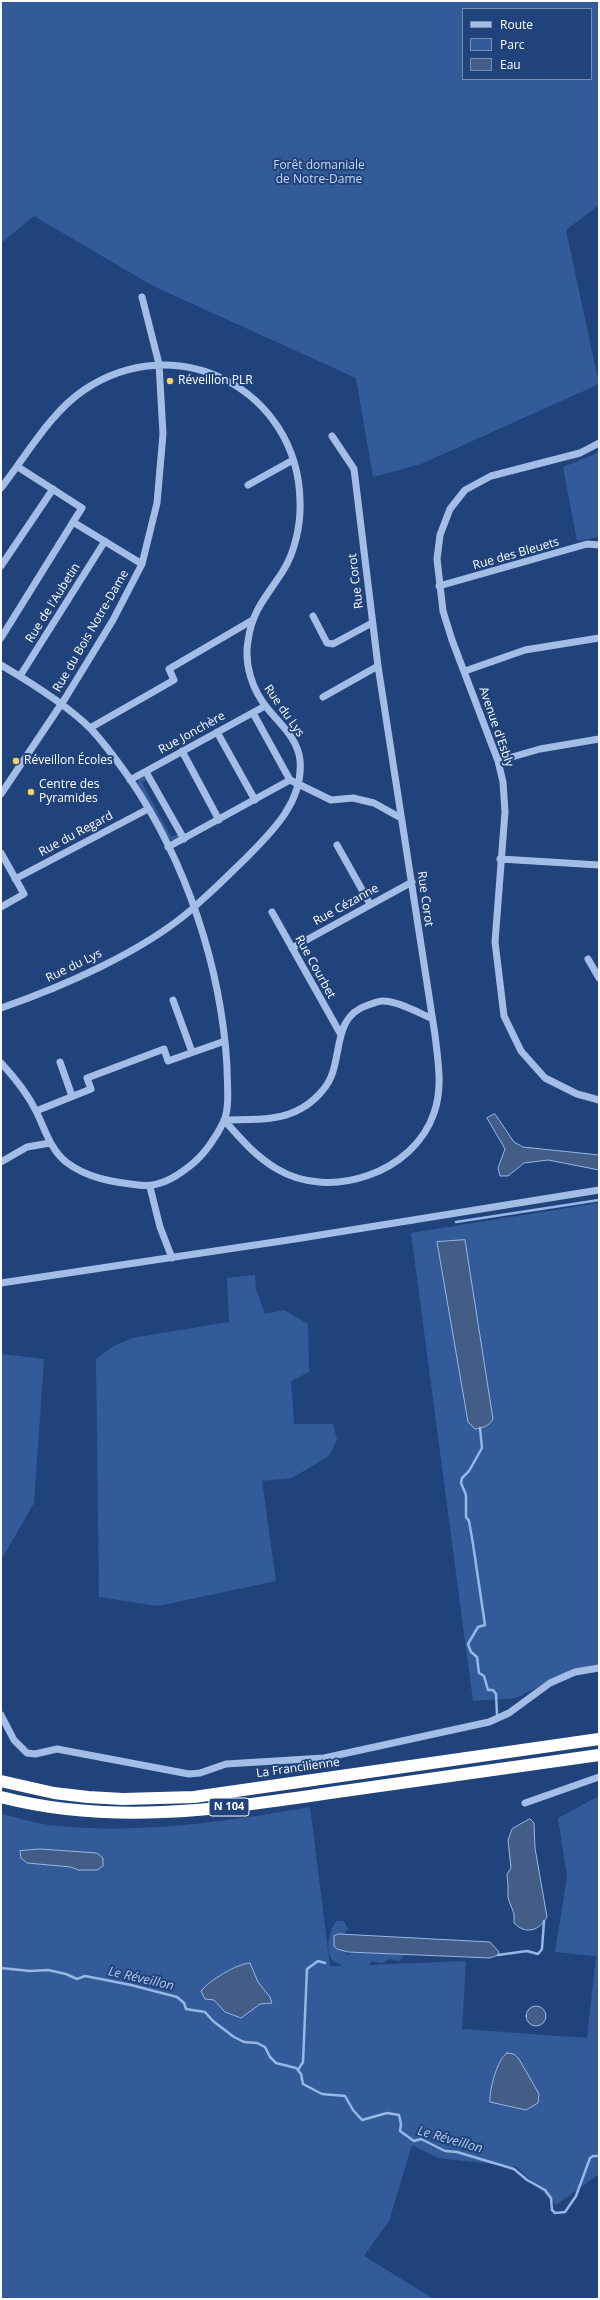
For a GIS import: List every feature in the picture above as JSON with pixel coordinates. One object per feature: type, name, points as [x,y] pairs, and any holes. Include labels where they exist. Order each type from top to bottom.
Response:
[{"type":"highway","name":"La Francilienne","points":[[1,1781],[54,1793],[123,1799],[194,1797],[599,1739]]},
{"type":"highway","name":"N 104","points":[[1,1797],[52,1808],[86,1812],[122,1814],[195,1812],[599,1755]]},
{"type":"street","name":"Rue du Bois Notre-Dame","points":[[1,794],[61,705],[113,620],[142,564],[157,503],[164,434],[159,364],[142,297]]},
{"type":"street","name":"Rue du Lys","points":[[1,488],[56,415],[70,400],[86,388],[109,376],[159,364],[183,366],[210,371],[228,380],[258,403],[273,420],[285,438],[299,481],[300,504],[297,533],[284,569],[264,597],[251,621],[247,643],[247,661],[254,686],[265,706],[295,744],[300,760],[298,784],[294,799],[285,815],[263,842],[194,907],[155,935],[80,977],[43,994],[1,1008]]},
{"type":"street","name":"Rue Corot","points":[[224,1120],[256,1155],[278,1170],[297,1178],[319,1183],[337,1183],[370,1175],[389,1166],[411,1148],[423,1134],[434,1114],[439,1090],[438,1061],[378,666],[354,469],[332,436]]},
{"type":"street","name":"Avenue d'Esbly","points":[[599,443],[580,453],[491,476],[465,490],[450,509],[440,535],[437,559],[443,611],[452,640],[498,761],[503,782],[505,812],[500,859],[495,942],[504,1016],[521,1050],[545,1078],[577,1094],[599,1100]]},
{"type":"street","points":[[248,485],[293,460]]},
{"type":"street","points":[[1,638],[82,508],[18,467]]},
{"type":"street","points":[[1,566],[53,489]]},
{"type":"street","points":[[73,522],[142,564]]},
{"type":"street","name":"Rue de l'Aubetin","points":[[20,676],[105,541]]},
{"type":"street","name":"Rue des Bleuets","points":[[439,586],[588,544],[599,545]]},
{"type":"street","points":[[313,616],[327,643],[333,644],[372,622]]},
{"type":"street","points":[[90,728],[174,680],[169,669],[251,621]]},
{"type":"street","points":[[465,671],[525,650],[599,638]]},
{"type":"street","points":[[1,665],[20,676],[61,705],[90,728],[130,780],[148,809],[168,847],[194,907],[215,984],[225,1041],[228,1088],[224,1120],[198,1159],[165,1182],[150,1187],[109,1182],[88,1176],[65,1161],[50,1142],[36,1111],[20,1084],[1,1063]]},
{"type":"street","points":[[323,697],[378,666]]},
{"type":"street","name":"Rue Jonchère","points":[[130,780],[265,706]]},
{"type":"street","points":[[253,713],[290,780],[331,800],[353,798],[374,803],[401,818]]},
{"type":"street","points":[[217,732],[255,800]]},
{"type":"street","points":[[498,761],[540,749],[599,739]]},
{"type":"street","points":[[182,752],[219,820]]},
{"type":"street","points":[[146,772],[184,839]]},
{"type":"street","points":[[168,847],[290,780]]},
{"type":"street","name":"Rue du Regard","points":[[15,879],[148,809]]},
{"type":"street","points":[[337,845],[370,904]]},
{"type":"street","points":[[1,853],[24,894],[1,907]]},
{"type":"street","points":[[500,859],[599,865]]},
{"type":"street","name":"Rue Cézanne","points":[[292,948],[412,882]]},
{"type":"street","name":"Rue Courbet","points":[[272,912],[340,1033]]},
{"type":"street","points":[[588,959],[599,978]]},
{"type":"street","points":[[173,1000],[192,1052]]},
{"type":"street","points":[[224,1120],[280,1117],[302,1108],[319,1093],[331,1077],[340,1033],[348,1018],[361,1007],[382,1001],[403,1006],[431,1018]]},
{"type":"street","points":[[36,1111],[91,1089],[87,1078],[127,1063],[164,1050],[168,1061],[225,1041]]},
{"type":"street","points":[[60,1062],[72,1096]]},
{"type":"street","points":[[1,1162],[27,1147],[50,1142]]},
{"type":"street","points":[[150,1187],[160,1227],[172,1258]]},
{"type":"street","points":[[1,1283],[172,1258],[599,1190]]},
{"type":"street","points":[[1,1715],[14,1740],[27,1753],[35,1754],[57,1749],[189,1774],[200,1773],[226,1764],[324,1758],[489,1722],[509,1713],[550,1683],[575,1672],[599,1668]]},
{"type":"street","points":[[525,1803],[599,1778]]},
{"type":"green space","name":"Forêt domaniale de Notre-Dame","points":[[1,1],[599,1],[599,205],[566,230],[599,384],[421,464],[373,477],[356,378],[153,286],[34,216],[1,243]]},
{"type":"green space","points":[[599,451],[599,537],[577,541],[563,467],[593,455]]},
{"type":"green space","points":[[143,777],[147,779],[142,783],[171,837],[179,834],[180,837],[174,841],[167,838],[138,784],[139,779]]},
{"type":"green space","points":[[599,1203],[599,1671],[562,1675],[516,1698],[473,1701],[411,1233]]},
{"type":"green space","points":[[255,1275],[256,1289],[265,1314],[284,1310],[308,1324],[309,1372],[291,1381],[294,1424],[333,1424],[337,1440],[329,1456],[292,1478],[262,1481],[276,1581],[158,1606],[99,1597],[96,1359],[112,1347],[132,1338],[229,1322],[227,1278]]},
{"type":"green space","points":[[1,1354],[44,1359],[34,1503],[1,1560]]},
{"type":"green space","points":[[599,1796],[599,2174],[556,2205],[517,2167],[438,2158],[412,2145],[389,2221],[364,2256],[434,2299],[1,2299],[1,1814],[49,1825],[115,1829],[147,1828],[212,1822],[310,1807],[330,1966],[343,1966],[332,1960],[328,1947],[330,1933],[336,1921],[344,1921],[348,1929],[344,1934],[337,1937],[338,1947],[348,1955],[363,1947],[405,1954],[399,1961],[389,1959],[382,1963],[372,1961],[369,1965],[466,1961],[462,2029],[587,2038],[596,1956],[555,1952],[567,1877],[558,1818]]},
{"type":"water","points":[[495,1114],[514,1142],[523,1147],[599,1155],[599,1170],[548,1160],[524,1163],[508,1176],[500,1176],[498,1168],[505,1149],[487,1118]]},
{"type":"water","points":[[465,1240],[493,1419],[486,1426],[475,1429],[468,1422],[437,1242]]},
{"type":"water","points":[[530,1819],[534,1823],[535,1848],[547,1917],[540,1926],[532,1930],[528,1930],[519,1927],[514,1923],[514,1914],[508,1898],[507,1874],[511,1868],[508,1840],[512,1829]]},
{"type":"water","points":[[40,1849],[97,1853],[103,1858],[103,1866],[97,1870],[78,1870],[71,1867],[27,1863],[21,1858],[20,1851]]},
{"type":"water","points":[[339,1934],[490,1942],[499,1952],[498,1955],[490,1958],[348,1952],[337,1949],[334,1946],[334,1936]]},
{"type":"water","points":[[250,1963],[258,1982],[270,1997],[272,2003],[260,2004],[241,2018],[225,2012],[214,2000],[205,1999],[201,1991],[210,1982],[231,1969]]},
{"type":"water","points":[[532,2006],[540,2006],[546,2012],[546,2020],[540,2026],[532,2026],[526,2020],[526,2012]]},
{"type":"water","points":[[507,2053],[514,2054],[519,2059],[539,2094],[538,2103],[526,2110],[490,2102],[494,2076],[503,2056]]},
{"type":"waterway","points":[[456,1222],[599,1200]]},
{"type":"waterway","points":[[480,1428],[482,1448],[469,1471],[462,1478],[461,1483],[466,1495],[466,1517],[469,1521],[485,1625],[478,1627],[468,1644],[471,1652],[477,1657],[479,1673],[484,1676],[488,1690],[493,1690],[496,1694],[497,1714]]},
{"type":"waterway","points":[[498,1955],[527,1951],[538,1954],[542,1949],[544,1921]]},
{"type":"waterway","points":[[298,2070],[303,2062],[307,1969],[318,1961],[325,1963]]},
{"type":"waterway","name":"Le Réveillon","points":[[1,1968],[30,1971],[48,1970],[66,1974],[77,1979],[85,1976],[131,1985],[177,1997],[184,2003],[186,2009],[205,2012],[213,2021],[234,2037],[244,2042],[257,2043],[265,2047],[270,2057],[276,2063],[296,2068],[301,2074],[303,2084],[322,2094],[345,2096],[353,2110],[362,2120],[387,2113],[399,2115],[401,2124],[400,2131],[414,2141],[421,2139],[445,2151],[457,2152],[514,2169],[527,2180],[545,2190],[551,2198],[552,2210],[555,2213],[565,2212],[576,2196],[590,2158],[593,2156],[599,2156]]},
{"type":"place","name":"Réveillon PLR","points":[[170,381]]},
{"type":"place","name":"Réveillon Écoles","points":[[16,761]]},
{"type":"place","name":"Centre des Pyramides","points":[[31,792]]}]
